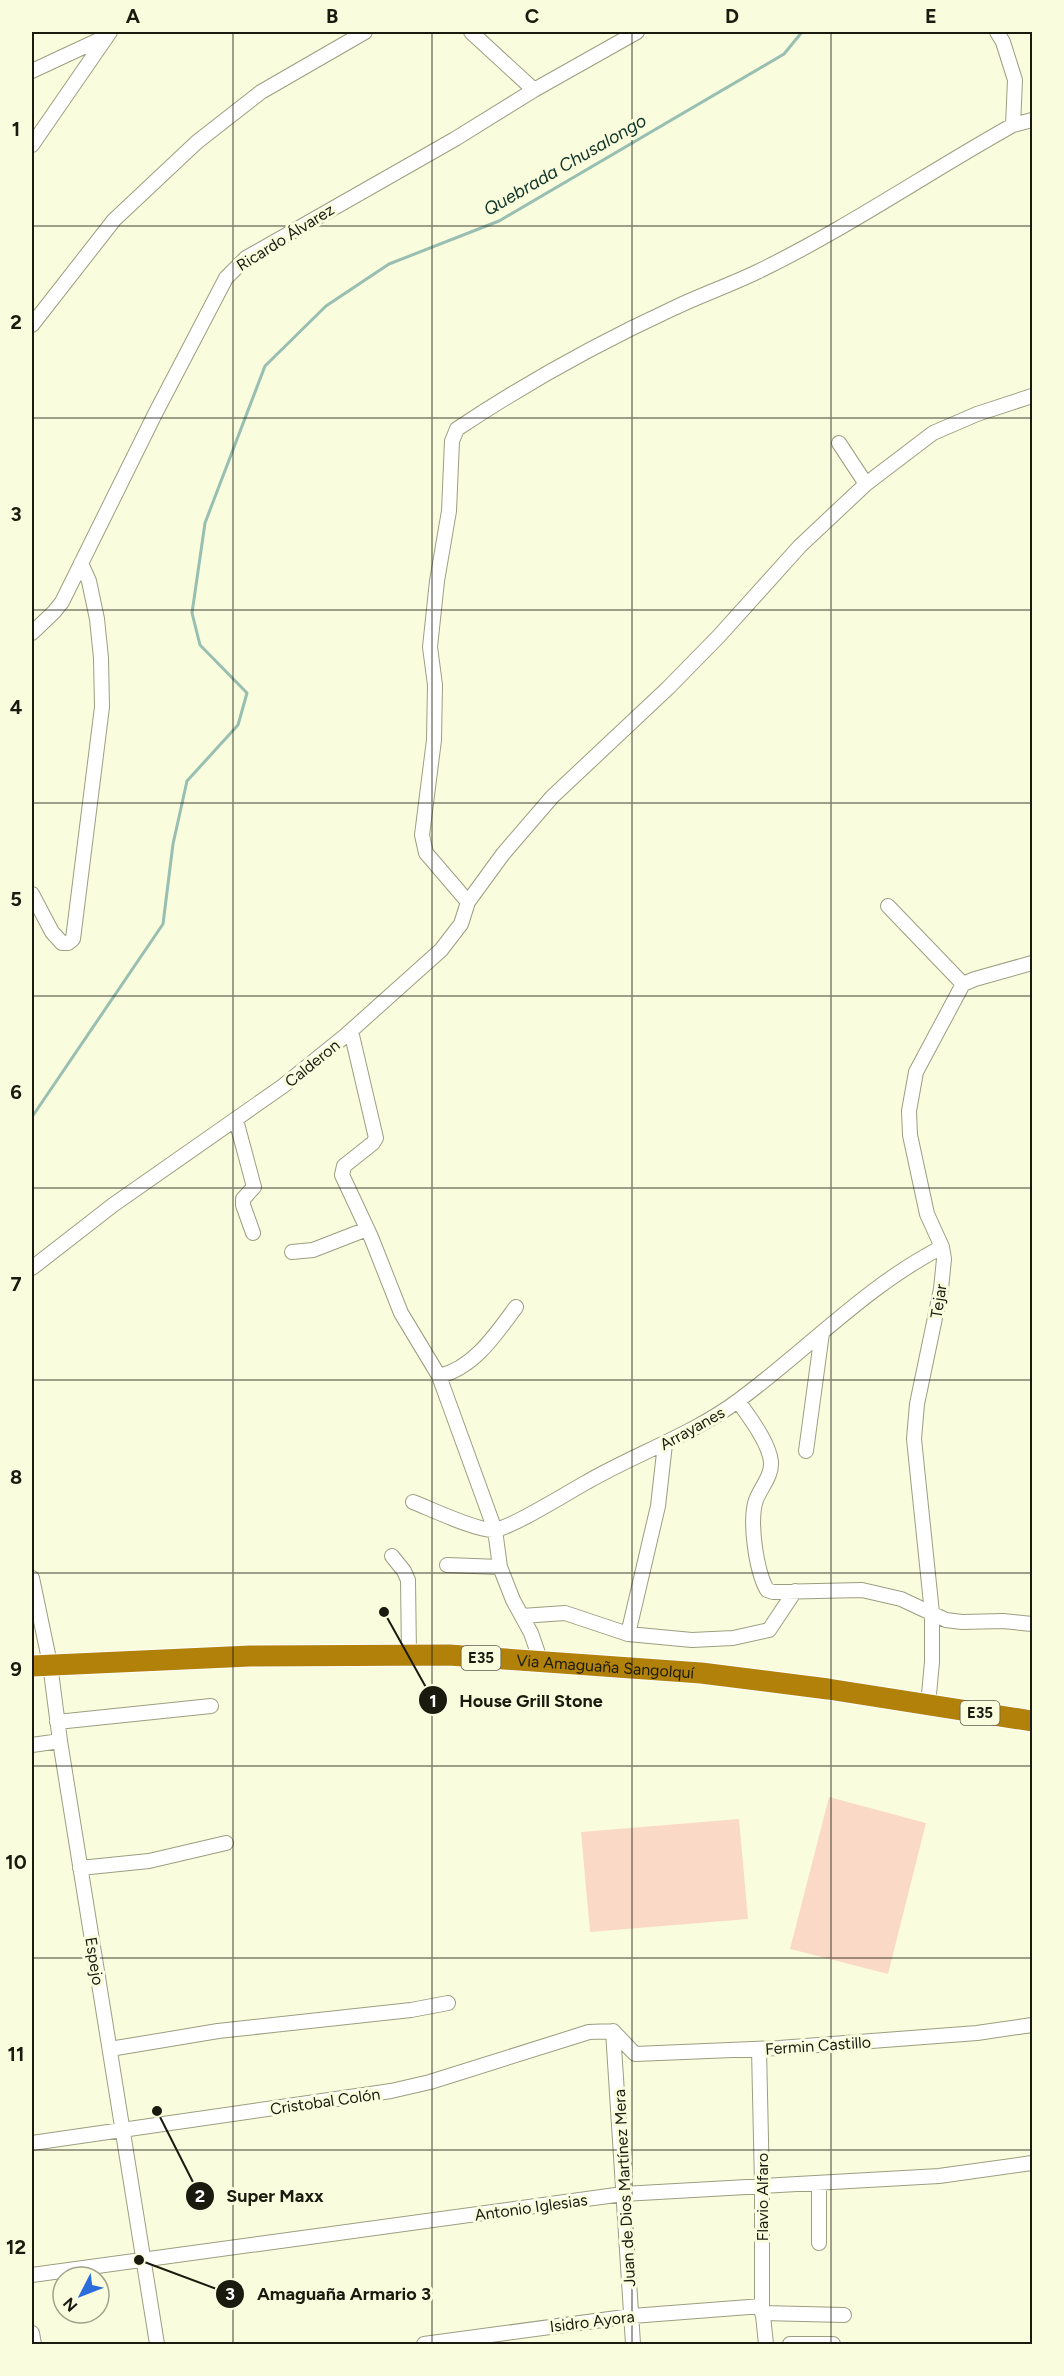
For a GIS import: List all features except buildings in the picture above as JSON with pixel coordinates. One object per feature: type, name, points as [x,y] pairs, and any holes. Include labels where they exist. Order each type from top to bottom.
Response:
[{"type":"highway","name":"Via Amaguaña Sangolquí","points":[[41,1665],[250,1656],[449,1655],[701,1673],[1032,1721]]},
{"type":"street","points":[[32,325],[114,220],[197,142],[261,92],[365,32]]},
{"type":"street","points":[[471,32],[534,90]]},
{"type":"street","name":"Ricardo Álvarez","points":[[32,633],[54,612],[226,278],[234,268],[246,258],[637,32]]},
{"type":"street","points":[[997,32],[1003,42],[1016,80],[1012,125]]},
{"type":"street","points":[[32,71],[108,34]]},
{"type":"street","points":[[32,145],[108,34]]},
{"type":"street","points":[[468,902],[426,853],[422,835],[434,740],[435,685],[430,647],[437,581],[449,511],[452,441],[457,429],[521,387],[571,360],[674,308],[758,271],[839,228],[1012,125],[1032,120]]},
{"type":"street","name":"Calderon","points":[[32,1268],[113,1205],[284,1086],[351,1031],[441,950],[460,924],[468,902],[503,854],[552,797],[668,688],[719,636],[800,546],[866,484],[933,433],[977,414],[1032,396]]},
{"type":"street","points":[[839,443],[866,484]]},
{"type":"street","points":[[32,894],[52,932],[62,943],[68,943],[73,939],[102,707],[97,619],[89,581],[81,563]]},
{"type":"street","points":[[888,906],[963,984],[1032,963]]},
{"type":"street","name":"Tejar","points":[[928,1705],[932,1662],[932,1613],[914,1440],[917,1404],[941,1289],[944,1259],[942,1247],[927,1214],[910,1135],[909,1111],[916,1072],[963,984]]},
{"type":"street","points":[[351,1031],[376,1138],[344,1166],[342,1172],[401,1313],[439,1376],[495,1530],[500,1567],[541,1662]]},
{"type":"street","points":[[236,1120],[254,1187],[243,1199],[243,1206],[253,1233]]},
{"type":"street","points":[[292,1252],[313,1250],[367,1229]]},
{"type":"street","name":"Arrayanes","points":[[495,1530],[513,1523],[610,1468],[665,1444],[738,1401],[871,1294],[922,1257],[942,1247]]},
{"type":"street","points":[[439,1376],[453,1373],[474,1357],[494,1336],[516,1307]]},
{"type":"street","points":[[806,1451],[822,1333]]},
{"type":"street","points":[[738,1401],[759,1431],[771,1459],[768,1477],[753,1512],[754,1536],[766,1590],[773,1592],[862,1590],[901,1599],[955,1621],[1004,1621],[1032,1624]]},
{"type":"street","points":[[628,1634],[658,1506],[665,1444]]},
{"type":"street","points":[[413,1502],[482,1528],[495,1530]]},
{"type":"street","points":[[392,1556],[408,1580],[409,1655]]},
{"type":"street","points":[[447,1565],[500,1567]]},
{"type":"street","name":"Espejo","points":[[32,1578],[41,1665],[57,1722],[157,2344]]},
{"type":"street","points":[[522,1616],[573,1614],[628,1634],[692,1640],[733,1638],[764,1632],[773,1626],[795,1591]]},
{"type":"street","points":[[57,1722],[211,1706]]},
{"type":"street","points":[[32,1745],[60,1741]]},
{"type":"street","points":[[80,1868],[149,1861],[226,1843]]},
{"type":"street","points":[[110,2049],[218,2031],[411,2010],[448,2003]]},
{"type":"street","name":"Fermin Castillo","points":[[616,2055],[759,2049],[977,2033],[1032,2025]]},
{"type":"street","points":[[613,2031],[635,2054]]},
{"type":"street","name":"Juan de Dios Martínez Mera","points":[[613,2031],[633,2344]]},
{"type":"street","name":"Cristobal Colón","points":[[32,2143],[391,2091],[430,2082],[589,2032],[613,2031]]},
{"type":"street","name":"Flavio Alfaro","points":[[759,2049],[762,2310],[766,2344]]},
{"type":"street","name":"Antonio Iglesias","points":[[32,2275],[623,2194],[939,2176],[1032,2163]]},
{"type":"street","points":[[819,2184],[819,2243]]},
{"type":"street","name":"Isidro Ayora","points":[[424,2344],[632,2316],[762,2310],[844,2316]]},
{"type":"street","points":[[32,2333],[34,2344]]},
{"type":"street","points":[[790,2344],[833,2344]]},
{"type":"shaded area","points":[[829,1797],[926,1823],[888,1974],[790,1949]]},
{"type":"shaded area","points":[[739,1819],[748,1919],[590,1932],[581,1832]]},
{"type":"waterway","name":"Quebrada Chusalongo","points":[[32,1117],[163,924],[173,844],[187,781],[238,725],[247,693],[200,645],[192,613],[205,523],[265,366],[326,306],[389,264],[499,221],[784,54],[802,32]]},
{"type":"place","name":"House Grill Stone","points":[[384,1612]]},
{"type":"place","name":"Super Maxx","points":[[157,2111]]},
{"type":"place","name":"Amaguaña Armario 3","points":[[139,2260]]}]
